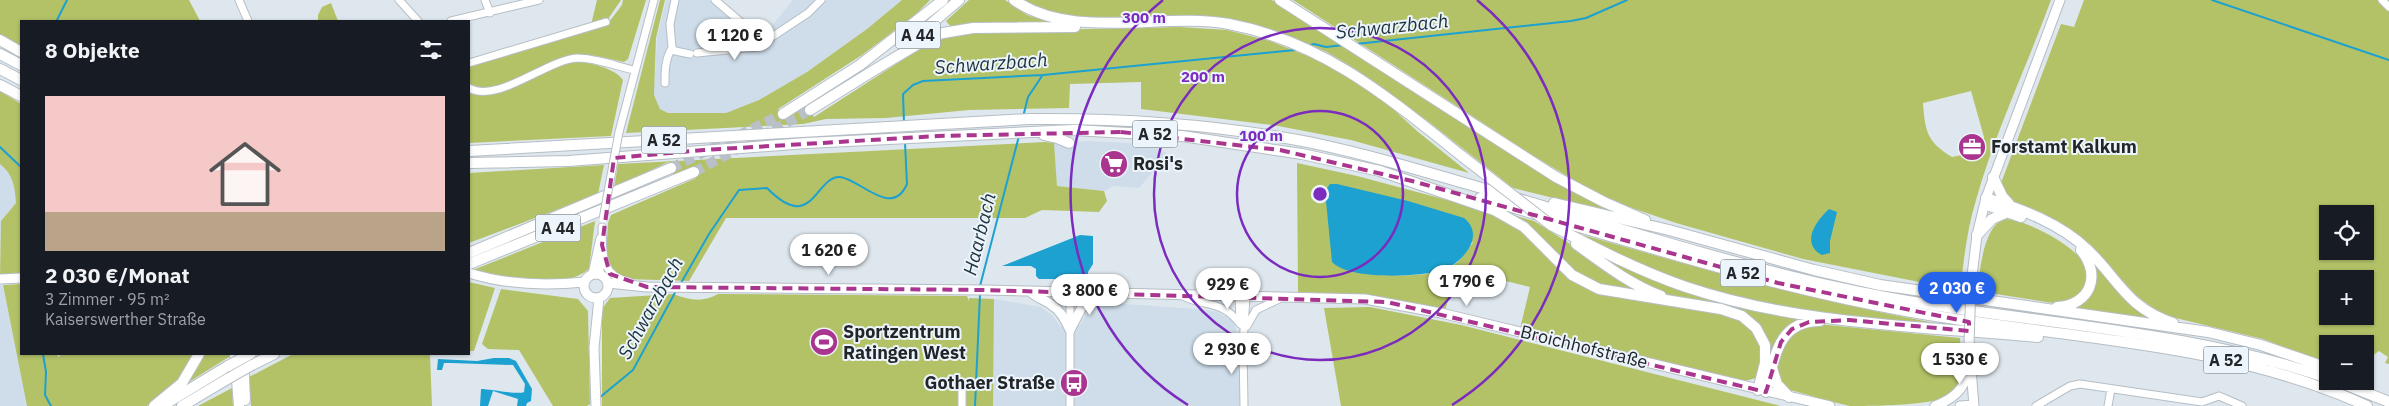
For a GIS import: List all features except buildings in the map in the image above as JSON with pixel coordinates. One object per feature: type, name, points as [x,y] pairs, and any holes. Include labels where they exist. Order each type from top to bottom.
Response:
[{"type":"highway","name":"A 44","points":[[810,110],[876,69],[959,0]]},
{"type":"highway","points":[[1014,0],[1034,12],[1050,17],[1097,22],[1199,21],[1251,30],[1302,46],[1356,74],[1383,93],[1551,225],[1629,281],[1645,290],[1686,304]]},
{"type":"highway","points":[[1280,0],[1556,177],[1604,202],[1669,230]]},
{"type":"highway","name":"A 44","points":[[783,114],[860,65],[942,1]]},
{"type":"highway","points":[[876,69],[930,37],[957,29],[1079,27],[1097,22]]},
{"type":"highway","points":[[1,41],[20,50]]},
{"type":"highway","points":[[0,54],[20,64]]},
{"type":"highway","points":[[0,69],[20,79]]},
{"type":"highway","points":[[0,80],[20,90]]},
{"type":"highway","points":[[0,85],[20,95]]},
{"type":"highway","name":"A 52","points":[[470,151],[1015,119],[1160,122],[1248,132],[1348,151],[1792,276],[1916,303],[2116,329],[2205,344],[2257,356],[2319,375]]},
{"type":"highway","name":"A 52","points":[[470,163],[577,160],[798,144],[1011,133],[1029,134],[1074,130],[1182,136],[1302,154],[1371,169],[1824,294],[1940,317],[2231,362],[2294,378],[2368,406]]},
{"type":"highway","points":[[1029,134],[1057,138],[1069,143]]},
{"type":"highway","name":"A 44","points":[[470,253],[671,168]]},
{"type":"highway","name":"A 44","points":[[470,264],[694,172]]},
{"type":"highway","points":[[1993,177],[2009,209],[2070,241],[2086,256],[2091,268],[2090,286],[2077,302],[2059,307],[2029,306]]},
{"type":"highway","points":[[1412,181],[1513,219],[1534,235],[1572,275],[1584,283],[1610,292],[1736,314],[1756,328],[1764,341],[1766,352],[1762,391]]},
{"type":"highway","points":[[1492,191],[1516,194],[1669,230],[1814,270],[1897,288],[2208,332]]},
{"type":"highway","points":[[1985,201],[2040,218],[2074,238],[2088,250],[2131,300],[2144,311],[2163,320],[2261,344],[2319,365]]},
{"type":"highway","points":[[1977,235],[1992,219],[2009,209]]},
{"type":"highway","points":[[1551,225],[1613,258],[1687,287],[1778,310],[1849,320]]},
{"type":"highway","points":[[1897,288],[1972,311]]},
{"type":"highway","points":[[1762,391],[1781,342],[1796,327],[1809,322],[1849,320]]},
{"type":"highway","name":"A 52","points":[[1849,320],[2060,339],[2079,337]]},
{"type":"highway","points":[[154,406],[182,383],[199,355]]},
{"type":"highway","points":[[235,355],[239,406]]},
{"type":"highway","points":[[242,355],[246,406]]},
{"type":"highway","points":[[162,406],[248,355]]},
{"type":"highway","points":[[182,406],[272,355]]},
{"type":"highway","points":[[1772,368],[1777,384],[1789,397]]},
{"type":"highway","points":[[2359,390],[2384,400]]},
{"type":"highway","points":[[2369,390],[2384,400]]},
{"type":"main road","points":[[1960,406],[1974,405],[1969,344],[1970,284],[1977,235],[1985,201],[2060,0]]},
{"type":"main road","points":[[472,274],[544,286],[586,290]]},
{"type":"main road","points":[[594,348],[605,291],[596,275],[586,290],[594,348],[595,402]]},
{"type":"main road","points":[[0,279],[20,278]]},
{"type":"main road","name":"Broichhofstraße","points":[[586,290],[605,291],[647,287],[985,290],[1032,293],[1365,299],[1406,305],[1830,406]]},
{"type":"main road","points":[[1032,293],[1039,300],[1053,306],[1061,314],[1070,330]]},
{"type":"main road","points":[[1070,330],[1077,314],[1085,303],[1103,294]]},
{"type":"main road","points":[[1935,406],[1952,398],[1961,390],[1966,381],[1970,363]]},
{"type":"street","points":[[238,0],[248,20]]},
{"type":"street","points":[[399,0],[417,20]]},
{"type":"street","points":[[485,0],[490,13]]},
{"type":"street","points":[[456,20],[539,0]]},
{"type":"street","points":[[596,275],[599,241],[619,132],[654,0]]},
{"type":"street","points":[[665,83],[666,67],[672,48],[670,24],[675,0]]},
{"type":"street","points":[[715,0],[764,42]]},
{"type":"street","points":[[672,48],[675,51],[694,54],[756,47],[808,13],[821,0]]},
{"type":"street","points":[[2382,0],[2389,7]]},
{"type":"street","points":[[470,63],[606,22]]},
{"type":"street","points":[[470,89],[474,91],[494,90],[577,58],[634,70]]},
{"type":"street","points":[[602,223],[604,261],[610,274],[616,278],[647,287]]},
{"type":"street","points":[[1070,293],[1070,406]]},
{"type":"street","points":[[1183,296],[1193,301],[1217,305],[1230,311],[1243,326]]},
{"type":"street","points":[[1242,296],[1244,406]]},
{"type":"street","points":[[1243,326],[1256,310],[1272,301],[1285,297]]},
{"type":"street","points":[[2036,406],[2074,384],[2202,402],[2219,396],[2242,406]]},
{"type":"street","points":[[962,386],[962,406]]},
{"type":"street","points":[[2108,406],[2111,389]]},
{"type":"highlighted area","points":[[1121,132],[1280,150],[1412,181],[1778,283],[1969,322],[1969,331],[1849,320],[1809,322],[1792,329],[1781,342],[1766,392],[1387,302],[985,290],[647,287],[610,274],[602,245],[614,158],[704,150],[938,136]]},
{"type":"shaded area","points":[[666,0],[721,0],[763,37],[793,0],[902,0],[867,29],[807,72],[759,100],[726,113],[687,114],[668,113],[660,109],[654,95],[657,38]]},
{"type":"shaded area","points":[[1088,141],[1149,144],[1168,154],[1139,188],[1113,186],[1104,191],[1057,186],[1054,143]]},
{"type":"shaded area","points":[[0,164],[10,173],[15,188],[16,203],[1,221],[0,256]]},
{"type":"shaded area","points":[[0,285],[3,287],[27,406],[0,406]]},
{"type":"shaded area","points":[[994,299],[1041,307],[1053,316],[1060,326],[1080,325],[1086,314],[1096,306],[1111,303],[1217,312],[1233,319],[1237,333],[1244,406],[993,406]]},
{"type":"green space","points":[[0,0],[189,0],[199,20],[20,20],[20,46],[0,37]]},
{"type":"green space","points":[[597,0],[621,0],[606,22],[591,25]]},
{"type":"green space","points":[[623,0],[646,0],[628,59],[624,62],[597,56],[577,55],[494,87],[480,87],[470,84],[470,66],[606,26],[622,5]]},
{"type":"green space","points":[[660,0],[665,0],[656,38],[654,95],[660,109],[668,113],[726,113],[759,100],[807,72],[867,29],[902,0],[930,0],[915,15],[862,55],[778,109],[784,116],[806,104],[814,117],[927,44],[958,34],[986,31],[1180,27],[1227,30],[1270,41],[1320,61],[1380,97],[1417,131],[1469,173],[1351,140],[1273,125],[1141,109],[1141,82],[1070,84],[1069,108],[969,110],[886,118],[826,119],[803,124],[626,133]]},
{"type":"green space","points":[[969,0],[1005,0],[1027,15],[1055,24],[952,28],[946,21]]},
{"type":"green space","points":[[1021,0],[1272,0],[1555,180],[1623,215],[1513,188],[1429,122],[1357,70],[1327,52],[1274,31],[1199,15],[1073,18],[1051,13]]},
{"type":"green space","points":[[1293,0],[2051,0],[1984,175],[1970,222],[1960,290],[1803,259],[1676,223],[1629,207],[1592,191],[1532,155]],"holes":[[[1971,91],[1984,137],[1981,151],[1952,157],[1932,141],[1926,128],[1923,103]]]},
{"type":"green space","points":[[2084,0],[2389,0],[2389,364],[2385,363],[2388,357],[2379,351],[2374,355],[2374,335],[2319,335],[2319,360],[2263,339],[2163,315],[2138,297],[2080,236],[2053,220],[2014,203],[2006,194],[2001,183],[2061,24],[2074,27]]},
{"type":"green space","points":[[331,3],[338,20],[318,20],[322,7]]},
{"type":"green space","points":[[577,62],[589,63],[615,73],[623,80],[611,136],[470,143],[470,93],[494,94],[564,65]]},
{"type":"green space","points":[[0,91],[20,103],[20,276],[0,276],[1,221],[16,203],[12,181],[8,172],[0,164]]},
{"type":"green space","points":[[1054,143],[1057,186],[1104,191],[1107,201],[1099,212],[1042,210],[1025,218],[726,218],[689,281],[627,279],[613,272],[606,259],[608,223],[611,215],[696,178],[692,168],[674,175],[668,162],[614,188],[618,164]]},
{"type":"green space","points":[[1297,163],[1357,176],[1477,208],[1502,218],[1522,230],[1581,285],[1714,311],[1745,322],[1760,341],[1763,356],[1756,378],[1745,381],[1520,329],[1530,287],[1457,269],[1445,311],[1371,296],[1298,292]],"holes":[[[1473,242],[1462,258],[1456,263],[1442,270],[1429,273],[1387,275],[1347,270]]]},
{"type":"green space","points":[[604,165],[598,194],[470,243],[470,173]]},
{"type":"green space","points":[[1506,213],[1534,221],[1654,297],[1586,281]]},
{"type":"green space","points":[[2004,219],[2024,223],[2035,228],[2059,240],[2077,255],[2085,265],[2086,279],[2081,291],[2075,297],[2054,303],[1977,291],[1981,262],[1987,240],[1991,231]]},
{"type":"green space","points":[[595,221],[589,269],[577,276],[563,281],[532,282],[473,270]]},
{"type":"green space","points":[[1583,235],[1718,273],[1809,296],[1947,325],[1831,314],[1754,301],[1716,292],[1643,266]]},
{"type":"green space","points":[[1601,257],[1651,279],[1728,304],[1807,320],[1797,324],[1771,362],[1756,322],[1655,291]]},
{"type":"green space","points":[[2092,261],[2156,320],[2067,309],[2082,302]]},
{"type":"green space","points":[[470,282],[495,288],[474,351],[470,351]]},
{"type":"green space","points":[[20,284],[20,355],[57,355],[58,357],[61,355],[195,355],[175,383],[147,406],[27,406],[3,285]]},
{"type":"green space","points":[[501,289],[578,299],[588,311],[590,404],[587,406],[553,406],[519,350],[488,349],[482,344]]},
{"type":"green space","name":"Sportzentrum Ratingen West","points":[[673,294],[696,300],[707,299],[718,294],[967,296],[969,301],[969,298],[994,299],[993,406],[602,406],[602,309],[610,298]]},
{"type":"green space","points":[[1370,307],[1461,325],[1781,406],[1341,406],[1324,308]]},
{"type":"green space","points":[[1817,324],[1960,338],[1961,367],[1956,388],[1952,394],[1945,398],[1933,401],[1859,406],[1850,406],[1790,390],[1784,386],[1776,370],[1781,352],[1788,339],[1799,330]]},
{"type":"green space","points":[[203,355],[232,355],[184,385]]},
{"type":"green space","points":[[291,355],[430,355],[432,406],[251,406],[249,377]]},
{"type":"green space","points":[[232,388],[233,406],[198,406]]},
{"type":"water","points":[[1330,184],[1408,201],[1464,218],[1470,225],[1473,233],[1472,241],[1463,256],[1456,263],[1440,271],[1416,275],[1384,276],[1353,272],[1341,268],[1332,262],[1325,191]]},
{"type":"water","points":[[1829,209],[1837,212],[1830,241],[1830,253],[1822,255],[1815,250],[1811,238],[1815,226]]},
{"type":"water","points":[[1080,235],[1093,236],[1093,264],[1088,272],[1088,279],[1039,279],[1036,276],[1036,269],[1031,266],[1002,266]]},
{"type":"water","points":[[509,358],[516,361],[532,389],[531,401],[526,406],[517,406],[518,399],[493,391],[488,406],[480,406],[481,389],[516,393],[524,392],[525,384],[513,365],[444,363],[442,370],[437,370],[438,359],[477,361]]},
{"type":"waterway","points":[[57,20],[67,0]]},
{"type":"waterway","name":"Schwarzbach","points":[[1356,44],[1571,21],[1586,18],[1627,0]]},
{"type":"waterway","points":[[2212,0],[2389,60]]},
{"type":"waterway","name":"Schwarzbach","points":[[1307,46],[1314,44],[1326,47],[1344,45]]},
{"type":"waterway","name":"Schwarzbach","points":[[904,123],[903,94],[913,85],[923,81],[1043,75],[1295,50]]},
{"type":"waterway","name":"Haarbach","points":[[1023,117],[1028,97],[1042,76]]},
{"type":"waterway","name":"Haarbach","points":[[980,286],[1019,136]]},
{"type":"waterway","name":"Schwarzbach","points":[[681,283],[709,234],[739,190],[767,188],[782,201],[794,206],[804,205],[832,179],[840,177],[848,179],[884,198],[893,198],[901,194],[907,184],[905,143]]},
{"type":"waterway","points":[[0,147],[20,166]]},
{"type":"waterway","name":"Schwarzbach","points":[[599,398],[633,370],[677,289]]},
{"type":"waterway","name":"Haarbach","points":[[975,406],[980,294]]},
{"type":"waterway","points":[[43,355],[46,372],[45,395],[51,406]]},
{"type":"tunnel","points":[[694,172],[810,110]]},
{"type":"tunnel","points":[[671,168],[783,114]]},
{"type":"place","name":"Forstamt Kalkum","points":[[1972,147]]},
{"type":"place","name":"Rosi's","points":[[1114,164]]},
{"type":"place","name":"Sportzentrum Ratingen West","points":[[824,342]]},
{"type":"place","name":"Gothaer Straße","points":[[1074,383]]}]
